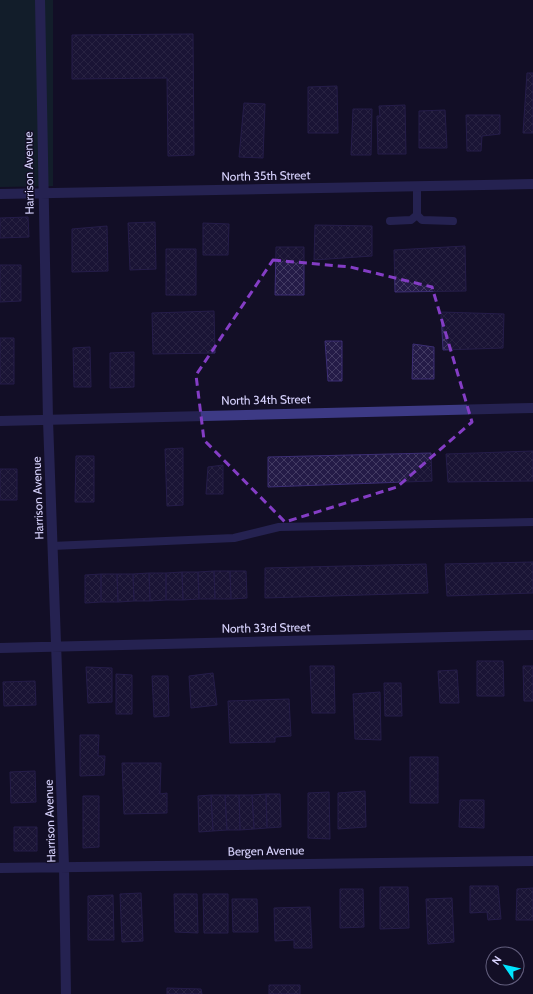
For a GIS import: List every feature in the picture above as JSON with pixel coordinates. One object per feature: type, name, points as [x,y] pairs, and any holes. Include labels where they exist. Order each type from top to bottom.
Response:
[{"type":"street","name":"Harrison Avenue","points":[[40,0],[48,420],[64,866],[66,994]]},
{"type":"street","name":"North 35th Street","points":[[0,194],[533,184]]},
{"type":"street","name":"North 34th Street","points":[[0,421],[254,413],[533,408]]},
{"type":"street","name":"North 33rd Street","points":[[0,648],[533,635]]},
{"type":"street","name":"Bergen Avenue","points":[[0,868],[533,861]]},
{"type":"lane","points":[[417,186],[417,215],[422,220],[453,221]]},
{"type":"lane","points":[[390,221],[411,220],[417,215]]},
{"type":"lane","points":[[52,546],[234,538],[280,527],[533,522]]},
{"type":"highlighted area","points":[[273,260],[350,267],[432,287],[472,422],[397,487],[285,522],[204,440],[196,375]]},
{"type":"green space","points":[[0,0],[53,0],[53,186],[0,187]]},
{"type":"building","points":[[193,34],[194,155],[168,156],[167,78],[72,79],[72,35]]},
{"type":"building","points":[[527,73],[533,73],[533,133],[523,133]]},
{"type":"building","points":[[337,86],[338,133],[308,133],[308,87]]},
{"type":"building","points":[[244,103],[265,104],[263,158],[239,157]]},
{"type":"building","points":[[405,105],[406,154],[378,154],[377,116],[380,116],[379,106]]},
{"type":"building","points":[[353,109],[372,109],[371,155],[351,155]]},
{"type":"building","points":[[445,110],[447,148],[419,148],[419,111]]},
{"type":"building","points":[[466,115],[500,115],[500,134],[482,136],[481,151],[467,151]]},
{"type":"building","points":[[28,217],[29,237],[0,238],[0,218]]},
{"type":"building","points":[[155,222],[156,269],[130,270],[128,223]]},
{"type":"building","points":[[203,223],[229,224],[228,255],[203,255]]},
{"type":"building","points":[[315,225],[372,226],[372,256],[314,260]]},
{"type":"building","points":[[107,226],[108,271],[72,272],[72,229]]},
{"type":"building","points":[[465,246],[466,291],[395,292],[394,250]]},
{"type":"building","points":[[276,247],[304,247],[304,295],[275,295]]},
{"type":"building","points":[[166,249],[196,249],[196,295],[166,295]]},
{"type":"building","points":[[0,265],[21,265],[21,301],[0,302]]},
{"type":"building","points":[[214,311],[215,353],[153,354],[152,313]]},
{"type":"building","points":[[441,312],[504,314],[503,348],[443,350]]},
{"type":"building","points":[[0,338],[14,338],[14,384],[0,384]]},
{"type":"building","points":[[325,341],[342,341],[342,381],[328,381]]},
{"type":"building","points":[[413,344],[434,347],[434,379],[412,379]]},
{"type":"building","points":[[90,347],[91,387],[74,387],[73,348]]},
{"type":"building","points":[[134,352],[134,387],[110,388],[110,353]]},
{"type":"building","points":[[183,448],[183,505],[167,506],[165,449]]},
{"type":"building","points":[[533,451],[533,481],[448,482],[446,454]]},
{"type":"building","points":[[431,453],[432,481],[268,487],[268,457]]},
{"type":"building","points":[[76,456],[94,456],[94,502],[75,502]]},
{"type":"building","points":[[223,465],[223,494],[206,494],[208,467]]},
{"type":"building","points":[[0,469],[17,469],[17,500],[0,500]]},
{"type":"building","points":[[533,562],[533,593],[447,596],[445,564]]},
{"type":"building","points":[[426,564],[428,593],[265,598],[265,568]]},
{"type":"building","points":[[214,571],[230,571],[231,599],[215,599]]},
{"type":"building","points":[[214,571],[215,599],[199,599],[198,572]]},
{"type":"building","points":[[230,571],[246,571],[247,598],[231,599]]},
{"type":"building","points":[[182,572],[198,572],[199,599],[183,600]]},
{"type":"building","points":[[182,572],[183,600],[166,600],[166,573]]},
{"type":"building","points":[[149,573],[150,601],[134,601],[133,574]]},
{"type":"building","points":[[149,573],[166,573],[166,600],[150,601]]},
{"type":"building","points":[[101,574],[101,602],[85,603],[85,575]]},
{"type":"building","points":[[101,574],[117,574],[118,602],[101,602]]},
{"type":"building","points":[[117,574],[133,574],[134,601],[118,602]]},
{"type":"building","points":[[477,661],[503,661],[504,696],[477,696]]},
{"type":"building","points":[[310,666],[334,666],[335,713],[312,713]]},
{"type":"building","points":[[523,666],[533,666],[533,701],[524,701]]},
{"type":"building","points":[[86,667],[112,668],[112,702],[88,703]]},
{"type":"building","points":[[457,670],[459,703],[440,703],[438,671]]},
{"type":"building","points":[[213,673],[217,705],[191,708],[189,676]]},
{"type":"building","points":[[116,674],[132,675],[132,714],[116,714]]},
{"type":"building","points":[[152,676],[168,676],[169,716],[154,717]]},
{"type":"building","points":[[35,681],[36,705],[4,706],[3,682]]},
{"type":"building","points":[[384,683],[401,683],[402,716],[385,716]]},
{"type":"building","points":[[380,692],[381,740],[355,739],[353,694]]},
{"type":"building","points":[[289,699],[291,736],[275,737],[275,742],[230,743],[228,701]]},
{"type":"building","points":[[80,735],[99,735],[98,756],[105,756],[104,775],[80,776]]},
{"type":"building","points":[[410,757],[438,757],[438,803],[410,803]]},
{"type":"building","points":[[122,763],[161,763],[160,794],[167,793],[167,813],[124,814]]},
{"type":"building","points":[[35,771],[36,802],[11,803],[10,772]]},
{"type":"building","points":[[365,791],[366,827],[338,829],[338,793]]},
{"type":"building","points":[[329,792],[330,839],[308,838],[308,793]]},
{"type":"building","points":[[266,794],[267,828],[254,829],[252,795]]},
{"type":"building","points":[[266,794],[280,794],[281,827],[267,828]]},
{"type":"building","points":[[211,795],[213,831],[199,832],[198,796]]},
{"type":"building","points":[[211,795],[225,795],[227,830],[213,831]]},
{"type":"building","points":[[225,795],[239,795],[240,830],[227,830]]},
{"type":"building","points":[[239,795],[252,795],[254,829],[240,830]]},
{"type":"building","points":[[83,796],[99,796],[99,847],[83,848]]},
{"type":"building","points":[[460,800],[484,800],[484,828],[459,827]]},
{"type":"building","points":[[14,827],[37,827],[37,851],[14,851]]},
{"type":"building","points":[[470,886],[498,886],[501,919],[488,920],[487,912],[470,913]]},
{"type":"building","points":[[380,887],[408,887],[409,928],[380,929]]},
{"type":"building","points":[[533,888],[533,920],[516,920],[517,889]]},
{"type":"building","points":[[340,889],[363,889],[364,927],[340,928]]},
{"type":"building","points":[[141,893],[143,941],[122,942],[120,894]]},
{"type":"building","points":[[174,894],[197,894],[198,933],[175,932]]},
{"type":"building","points":[[203,894],[228,894],[228,933],[204,933]]},
{"type":"building","points":[[113,895],[114,940],[88,940],[88,896]]},
{"type":"building","points":[[452,898],[454,942],[428,944],[426,899]]},
{"type":"building","points":[[232,899],[257,899],[258,932],[233,932]]},
{"type":"building","points":[[310,907],[312,948],[294,948],[294,940],[275,941],[274,908]]},
{"type":"building","points":[[269,985],[300,985],[300,994],[269,994]]},
{"type":"building","points":[[167,988],[201,989],[202,994],[167,994]]}]
